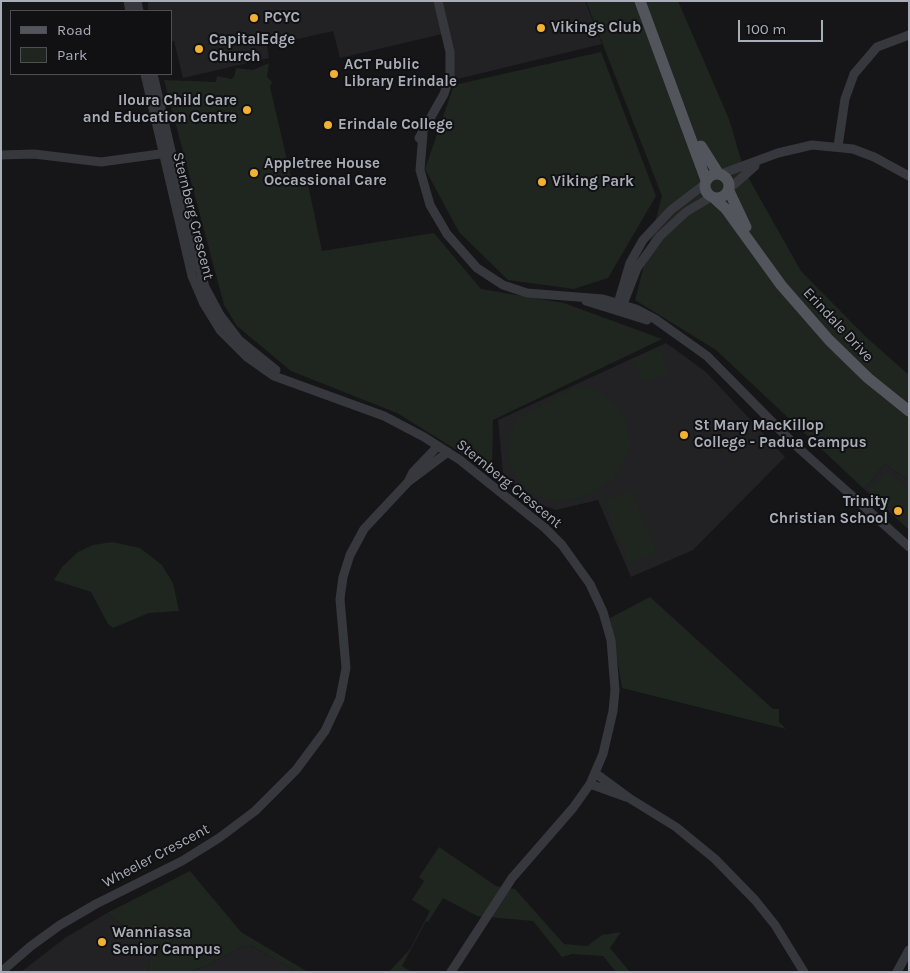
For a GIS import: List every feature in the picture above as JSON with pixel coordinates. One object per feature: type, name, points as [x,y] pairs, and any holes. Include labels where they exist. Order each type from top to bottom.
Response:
[{"type":"main road","name":"Erindale Drive","points":[[640,1],[675,92],[706,182],[706,191],[726,209],[786,290],[829,340],[868,378],[909,411]]},
{"type":"main road","name":"Erindale Drive","points":[[675,92],[706,158],[719,174],[729,181],[729,189],[756,249]]},
{"type":"main road","points":[[706,182],[711,175],[719,174]]},
{"type":"main road","points":[[712,197],[721,198],[729,189]]},
{"type":"street","points":[[438,1],[450,52],[450,76],[444,94],[417,146],[415,165],[425,202],[430,205],[459,250],[489,278],[527,293],[603,300],[662,324]]},
{"type":"street","points":[[838,146],[845,100],[854,74],[877,47],[909,35]]},
{"type":"street","name":"Sternberg Crescent","points":[[145,75],[166,149]]},
{"type":"street","name":"Sternberg Crescent","points":[[153,75],[192,276],[204,304],[221,324],[234,345],[261,368],[292,382],[382,415],[448,452],[556,538],[580,568],[599,602],[610,640],[615,690],[609,734],[595,773],[590,784],[573,808],[512,878],[451,972]]},
{"type":"street","points":[[719,174],[770,156],[804,147],[838,146],[874,157],[909,176]]},
{"type":"street","points":[[1,155],[34,154],[94,162],[125,160],[166,149]]},
{"type":"street","points":[[729,189],[741,176],[770,156]]},
{"type":"street","points":[[603,300],[614,296],[622,284],[630,263],[652,229],[671,210],[706,182]]},
{"type":"street","points":[[619,307],[632,279],[660,236],[686,212],[712,197]]},
{"type":"street","points":[[632,279],[631,300],[636,310]]},
{"type":"street","points":[[619,307],[622,284]]},
{"type":"street","points":[[580,298],[636,310],[662,324],[708,356],[794,444],[909,547]]},
{"type":"street","points":[[422,436],[426,447],[424,460]]},
{"type":"street","name":"Wheeler Crescent","points":[[408,482],[413,472],[438,446]]},
{"type":"street","name":"Wheeler Crescent","points":[[1,972],[31,946],[60,925],[196,853],[241,821],[286,780],[320,739],[335,713],[344,683],[345,653],[340,599],[347,562],[364,529],[408,482],[448,452]]},
{"type":"street","points":[[595,773],[629,798],[676,827],[703,848],[737,880],[775,924],[804,972]]},
{"type":"street","points":[[590,784],[629,798]]},
{"type":"street","points":[[896,972],[909,950]]},
{"type":"shaded area","points":[[148,1],[585,1],[602,44],[453,80],[442,34],[340,58],[333,31],[267,46],[269,58],[183,78],[174,41],[172,41],[172,10],[148,10]]},
{"type":"shaded area","points":[[666,343],[706,372],[785,457],[693,550],[631,577],[598,500],[556,510],[531,501],[503,473],[498,420]]},
{"type":"shaded area","name":"Trinity Christian School","points":[[885,464],[909,481],[909,530],[864,489]]},
{"type":"shaded area","name":"Wanniassa Senior Campus","points":[[107,913],[151,947],[148,972],[21,972],[65,938]]},
{"type":"shaded area","points":[[245,945],[250,945],[297,972],[187,972],[204,967]]},
{"type":"green space","points":[[586,1],[678,1],[729,119],[744,170],[801,271],[866,337],[909,375],[909,481],[885,464],[864,489],[716,350],[635,300],[662,196]]},
{"type":"green space","name":"Viking Park","points":[[601,52],[656,196],[608,278],[574,289],[508,280],[459,232],[425,169],[454,85]]},
{"type":"green space","points":[[269,63],[267,77],[272,82],[270,87],[291,177],[306,175],[322,251],[434,233],[481,289],[564,303],[662,339],[493,420],[492,472],[397,413],[291,371],[237,326],[224,305],[164,80],[216,82],[217,76],[231,79],[234,77],[236,68],[253,70]]},
{"type":"green space","points":[[658,348],[669,372],[643,383],[633,359]]},
{"type":"green space","points":[[576,386],[597,390],[619,408],[628,430],[630,447],[617,476],[585,497],[554,501],[531,493],[517,478],[509,462],[508,440],[517,419]]},
{"type":"green space","name":"Trinity Christian School","points":[[887,472],[909,487],[909,526],[870,490]]},
{"type":"green space","points":[[630,490],[657,552],[629,564],[603,501]]},
{"type":"green space","points":[[112,542],[140,548],[162,565],[173,583],[179,611],[149,613],[113,628],[108,624],[91,592],[54,580],[62,567],[78,552],[93,545]]},
{"type":"green space","points":[[650,597],[773,709],[779,709],[779,722],[786,729],[622,688],[610,618]]},
{"type":"green space","points":[[439,847],[496,886],[515,889],[564,944],[587,946],[602,935],[621,932],[610,948],[630,972],[616,972],[603,956],[572,954],[562,957],[533,921],[477,916],[443,898],[428,922],[426,921],[402,966],[412,972],[389,972],[410,949],[430,911],[412,900],[424,881],[419,877]]},
{"type":"green space","points":[[190,871],[241,932],[308,972],[297,972],[250,945],[245,945],[204,967],[187,972],[148,972],[151,947],[107,913]]},
{"type":"place","name":"PCYC","points":[[254,18]]},
{"type":"place","name":"Vikings Club","points":[[541,28]]},
{"type":"place","name":"CapitalEdge Church","points":[[199,49]]},
{"type":"place","name":"ACT Public Library Erindale","points":[[334,74]]},
{"type":"place","name":"Iloura Child Care and Education Centre","points":[[247,110]]},
{"type":"place","name":"Erindale College","points":[[328,125]]},
{"type":"place","name":"Appletree House Occassional Care","points":[[254,173]]},
{"type":"place","name":"Viking Park","points":[[542,182]]},
{"type":"place","name":"St Mary MacKillop College - Padua Campus","points":[[684,435]]},
{"type":"place","name":"Trinity Christian School","points":[[898,511]]},
{"type":"place","name":"Wanniassa Senior Campus","points":[[102,942]]}]
